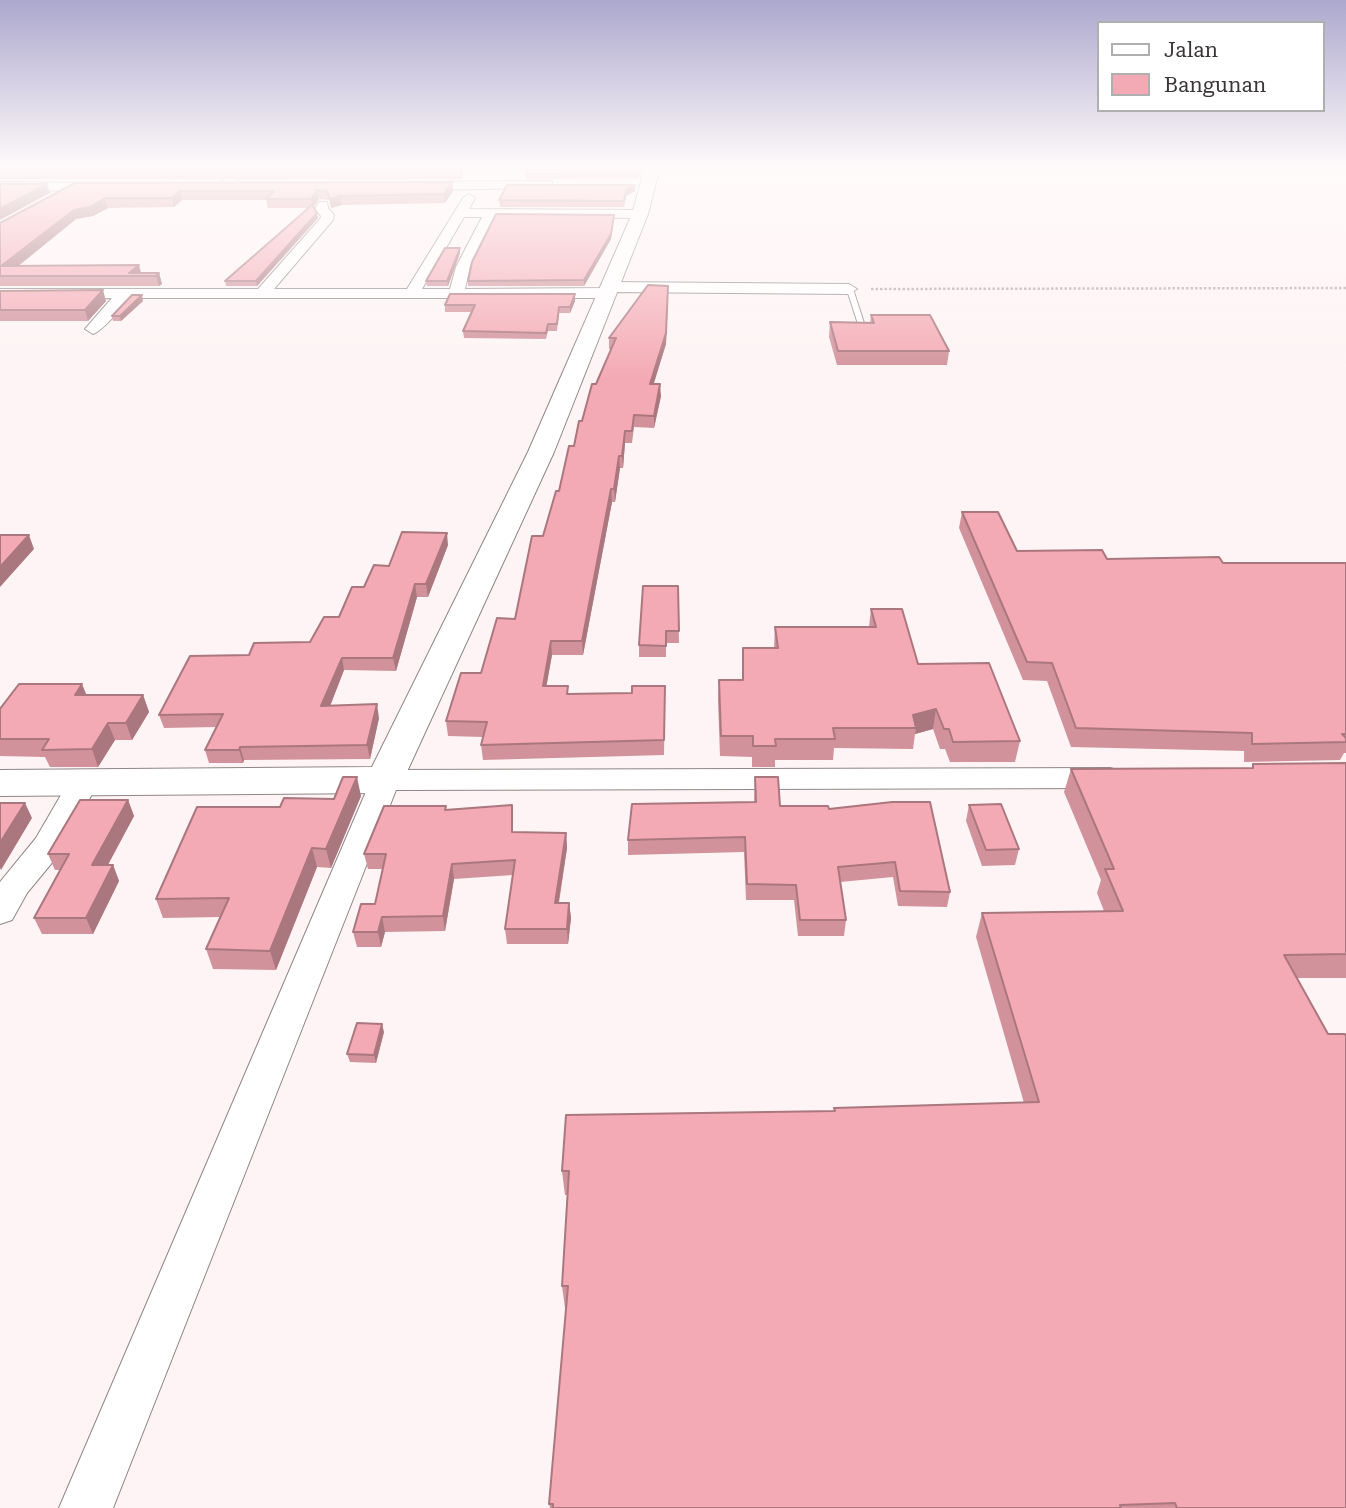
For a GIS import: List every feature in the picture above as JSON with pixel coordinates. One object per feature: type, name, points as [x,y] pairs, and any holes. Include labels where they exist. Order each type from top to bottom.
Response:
[{"type":"street","points":[[261,295],[311,237]]},
{"type":"street","points":[[412,293],[446,237]]},
{"type":"street","points":[[456,293],[463,267],[478,237]]},
{"type":"street","points":[[86,1508],[385,780],[541,452],[630,237]]},
{"type":"street","points":[[0,294],[261,295],[849,289]]},
{"type":"street","points":[[93,328],[114,304],[131,293]]},
{"type":"street","points":[[0,783],[1144,777]]},
{"type":"street","points":[[0,911],[15,885],[48,845],[83,783]]},
{"type":"lane","points":[[849,289],[862,324]]},
{"type":"path","points":[[849,289],[1346,288]]},
{"type":"building","points":[[0,237],[38,237],[1,266],[139,265],[129,273],[159,273],[156,276],[0,276]]},
{"type":"building","points":[[275,237],[295,237],[256,281],[225,281]]},
{"type":"building","points":[[484,237],[609,237],[584,280],[468,281],[472,262]]},
{"type":"building","points":[[445,248],[460,248],[447,281],[426,281]]},
{"type":"building","points":[[648,285],[668,286],[666,333],[650,384],[660,384],[654,416],[634,415],[632,431],[625,431],[582,641],[551,641],[543,686],[568,686],[567,694],[632,693],[632,686],[665,686],[664,740],[481,745],[487,722],[446,721],[461,673],[481,673],[497,618],[515,619],[532,536],[543,536],[556,491],[559,491],[569,446],[574,446],[579,421],[582,421],[592,384],[596,384],[616,338],[609,338]]},
{"type":"building","points":[[103,290],[85,310],[0,310],[0,291]]},
{"type":"building","points":[[450,294],[575,294],[570,307],[559,307],[557,324],[548,324],[546,333],[463,331],[475,305],[445,305]]},
{"type":"building","points":[[132,295],[142,295],[120,316],[112,316]]},
{"type":"building","points":[[871,315],[930,315],[949,351],[838,351],[830,322],[874,323]]},
{"type":"building","points":[[962,512],[998,512],[1017,551],[1102,550],[1107,559],[1219,557],[1223,563],[1346,563],[1346,734],[1342,734],[1346,742],[1252,744],[1252,733],[1076,728],[1052,663],[1027,662]]},
{"type":"building","points":[[402,532],[447,533],[426,584],[415,584],[393,658],[342,658],[321,706],[377,704],[367,745],[205,750],[223,714],[159,715],[190,656],[249,655],[254,643],[310,642],[324,617],[339,617],[352,587],[364,587],[374,565],[389,566]]},
{"type":"building","points":[[0,535],[29,535],[0,567]]},
{"type":"building","points":[[643,586],[678,586],[679,631],[666,631],[666,646],[639,645]]},
{"type":"building","points":[[871,609],[902,609],[918,664],[989,663],[1020,741],[953,742],[949,729],[944,729],[936,709],[913,715],[916,728],[833,728],[835,739],[775,739],[776,746],[753,746],[753,736],[721,736],[719,680],[743,680],[743,648],[778,648],[775,627],[876,627]]},
{"type":"building","points":[[19,684],[82,684],[75,695],[143,695],[126,723],[108,723],[92,749],[42,750],[49,739],[0,739],[0,709]]},
{"type":"building","points":[[1346,763],[1346,954],[1284,955],[1328,1034],[1346,1036],[1346,1508],[1177,1508],[1175,1503],[1120,1505],[1121,1508],[553,1508],[553,1504],[549,1504],[568,1286],[562,1286],[569,1171],[562,1171],[566,1115],[835,1111],[834,1108],[1039,1102],[982,913],[1123,911],[1105,869],[1114,869],[1071,769],[1253,768],[1253,764]]},
{"type":"building","points":[[343,777],[357,777],[326,849],[312,848],[270,951],[206,949],[229,898],[156,899],[197,807],[280,807],[284,798],[334,799]]},
{"type":"building","points":[[755,777],[778,777],[780,806],[828,806],[829,809],[892,802],[930,802],[950,892],[900,891],[895,862],[838,867],[846,920],[800,920],[796,885],[747,884],[745,837],[628,840],[632,804],[756,802]]},
{"type":"building","points":[[80,800],[128,800],[92,865],[113,865],[86,918],[34,918],[69,854],[48,854]]},
{"type":"building","points":[[0,803],[25,803],[0,843]]},
{"type":"building","points":[[1001,804],[1019,849],[986,850],[969,805]]},
{"type":"building","points":[[512,805],[512,832],[566,833],[555,903],[569,903],[567,929],[505,929],[515,860],[452,864],[443,916],[382,917],[378,932],[353,932],[361,904],[375,904],[386,854],[364,854],[384,806],[446,806],[445,810]]},
{"type":"building","points":[[357,1023],[382,1024],[374,1055],[347,1054]]}]
